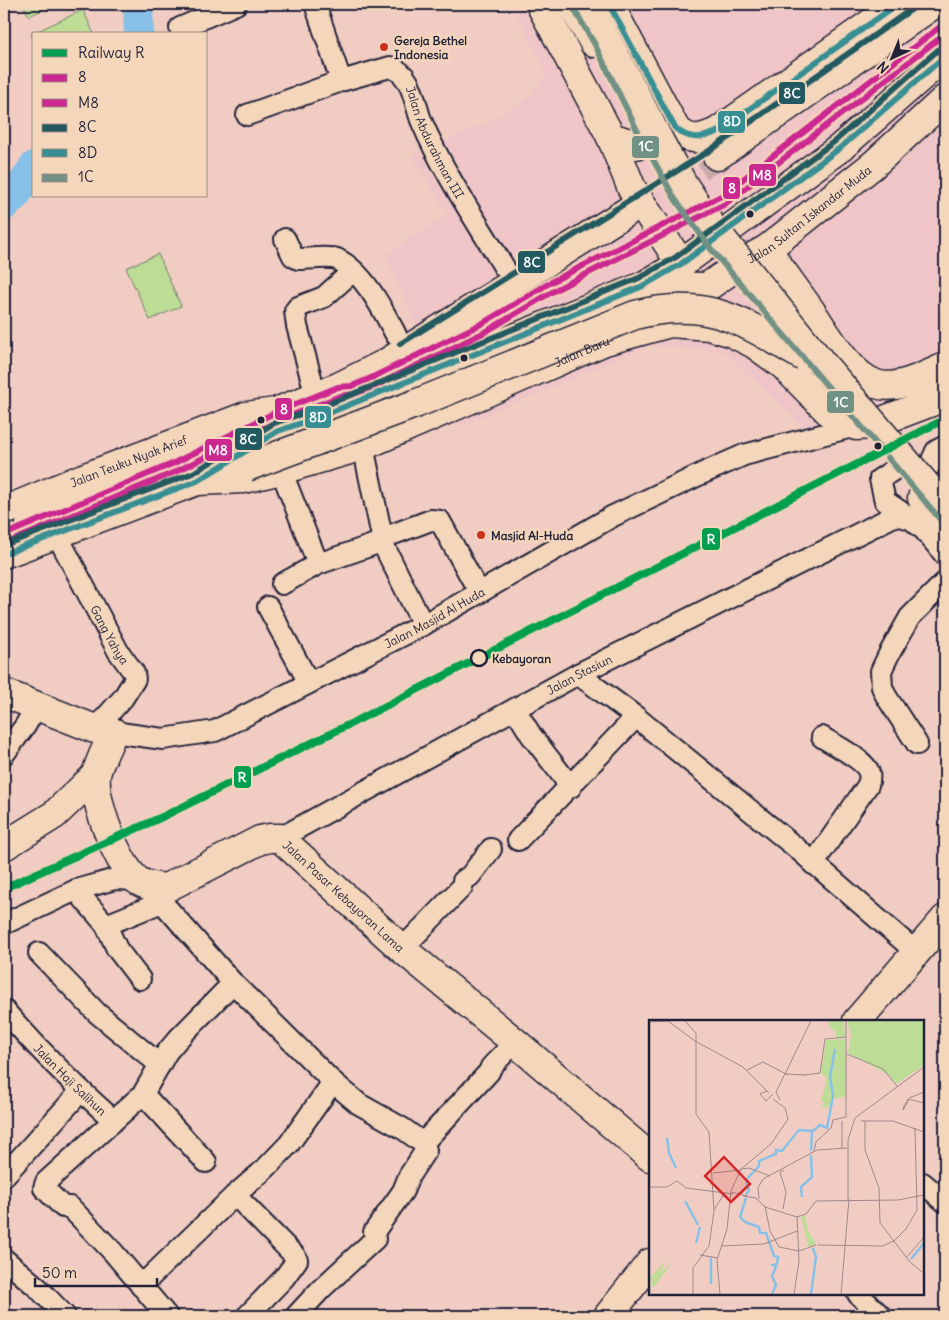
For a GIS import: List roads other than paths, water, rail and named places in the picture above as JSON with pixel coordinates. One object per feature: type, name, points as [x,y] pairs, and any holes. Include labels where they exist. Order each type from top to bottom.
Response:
[{"type":"main road","points":[[540,4],[612,137],[630,200],[681,264]]},
{"type":"main road","points":[[571,4],[594,43],[640,138],[675,199],[711,249],[945,526]]},
{"type":"main road","points":[[588,4],[661,144],[683,184],[706,219],[821,362],[945,507]]},
{"type":"main road","points":[[609,4],[675,128],[684,136],[693,139],[704,138],[717,132],[898,4]]},
{"type":"main road","points":[[717,156],[934,4]]},
{"type":"main road","name":"Jalan Teuku Nyak Arief","points":[[4,511],[83,478],[246,416],[277,421],[319,417],[643,286],[681,264],[840,148],[945,56]]},
{"type":"main road","name":"Jalan Sultan Iskandar Muda","points":[[670,323],[686,302],[743,262],[767,249],[873,164],[945,99]]},
{"type":"main road","points":[[612,137],[636,145],[652,140],[662,127],[665,109]]},
{"type":"main road","points":[[327,391],[367,354],[396,335],[504,267],[630,200]]},
{"type":"main road","points":[[327,391],[386,363],[630,200]]},
{"type":"main road","points":[[767,249],[843,357],[860,374],[877,384],[897,384],[920,378],[945,367]]},
{"type":"main road","points":[[643,286],[705,288]]},
{"type":"main road","points":[[206,476],[247,467],[415,404],[635,315],[656,310],[698,309],[732,317],[804,357]]},
{"type":"main road","name":"Jalan Baru","points":[[206,476],[244,479],[363,446],[605,341],[670,323],[710,326],[730,332],[754,344],[783,365],[819,404],[833,416],[856,426]]},
{"type":"main road","points":[[804,386],[809,370],[822,358],[829,356],[843,357]]},
{"type":"main road","name":"Jalan Teuku Nyak Arief","points":[[4,554],[206,476],[277,421],[327,391]]},
{"type":"main road","points":[[856,426],[871,425],[945,397]]},
{"type":"main road","points":[[4,535],[277,421]]},
{"type":"main road","name":"Jalan Masjid Al Huda","points":[[4,693],[104,730]]},
{"type":"main road","points":[[104,730],[96,775],[99,802],[115,850],[136,880],[152,886],[164,895]]},
{"type":"main road","points":[[4,846],[54,815],[96,775]]},
{"type":"main road","name":"Jalan Pasar Kebayoran Lama","points":[[164,895],[260,840],[280,838],[402,949],[649,1156]]},
{"type":"main road","points":[[858,1020],[945,919]]},
{"type":"main road","points":[[608,1316],[649,1264]]},
{"type":"main road","points":[[630,1316],[649,1293]]},
{"type":"street","points":[[180,28],[236,4]]},
{"type":"street","points":[[315,4],[341,81]]},
{"type":"street","name":"Jalan Abdurahman III","points":[[247,116],[341,81],[390,67],[398,69],[405,76],[422,120],[446,172],[504,267]]},
{"type":"street","points":[[285,239],[293,256],[298,259],[336,258],[353,271],[378,300],[396,335]]},
{"type":"street","points":[[327,391],[297,326],[295,311],[298,307],[324,297],[353,271]]},
{"type":"street","name":"Jalan Masjid Al Huda","points":[[104,730],[163,739],[215,730],[423,625],[613,516],[744,454],[856,426]]},
{"type":"street","points":[[363,446],[384,546],[423,625]]},
{"type":"street","points":[[928,469],[936,451],[945,446]]},
{"type":"street","points":[[945,491],[928,469],[901,464],[880,479],[886,501],[925,531],[945,555]]},
{"type":"street","points":[[281,470],[318,564]]},
{"type":"street","name":"Jalan Stasiun","points":[[280,838],[480,726],[578,674],[885,520],[896,515],[911,519]]},
{"type":"street","points":[[282,584],[318,564],[430,520],[440,521],[479,592]]},
{"type":"street","name":"Gang Yahya","points":[[56,533],[118,651],[134,673],[134,684],[104,730]]},
{"type":"street","points":[[917,744],[886,696],[882,687],[881,671],[910,617],[945,582]]},
{"type":"street","points":[[268,607],[309,683]]},
{"type":"street","points":[[578,674],[636,717],[800,851],[916,952]]},
{"type":"street","points":[[4,754],[37,706]]},
{"type":"street","points":[[514,709],[570,787]]},
{"type":"street","points":[[518,840],[636,717]]},
{"type":"street","points":[[813,864],[870,780],[869,773],[861,762],[822,738]]},
{"type":"street","points":[[402,949],[462,887],[463,881],[470,876],[491,849]]},
{"type":"street","points":[[4,924],[76,890],[115,879],[136,880]]},
{"type":"street","points":[[76,890],[106,925],[117,949],[140,979]]},
{"type":"street","points":[[106,925],[164,895],[233,983],[333,1082],[359,1104],[402,1128],[423,1143],[426,1150],[409,1176],[403,1191],[374,1232],[375,1239],[321,1289],[296,1316]]},
{"type":"street","points":[[39,953],[97,1013],[160,1065]]},
{"type":"street","points":[[114,1120],[143,1094],[167,1052],[233,983]]},
{"type":"street","name":"Jalan Haji Salihun","points":[[4,1010],[34,1044],[81,1091],[114,1120],[46,1182],[44,1188],[63,1207],[70,1207],[113,1252],[167,1316]]},
{"type":"street","points":[[423,1143],[515,1042]]},
{"type":"street","points":[[141,1286],[235,1195],[266,1168],[288,1144],[333,1082]]},
{"type":"street","points":[[4,1176],[81,1091]]},
{"type":"street","points":[[143,1094],[206,1162]]},
{"type":"street","points":[[924,1184],[945,1202]]},
{"type":"street","points":[[235,1195],[297,1260],[284,1278],[247,1316]]},
{"type":"street","points":[[4,1259],[38,1288],[65,1316]]},
{"type":"street","points":[[859,1295],[881,1316]]},
{"type":"waterway","points":[[138,4],[139,32]]},
{"type":"waterway","points":[[4,206],[16,195],[32,169]]},
{"type":"tunnel","points":[[628,211],[717,156]]},
{"type":"rail line","name":"R","points":[[4,888],[162,817],[360,719],[945,419]]},
{"type":"place","name":"Gereja Bethel Indonesia","points":[[384,47]]},
{"type":"place","name":"Masjid Al-Huda","points":[[481,535]]},
{"type":"place","name":"Kebayoran","points":[[479,658]]}]
